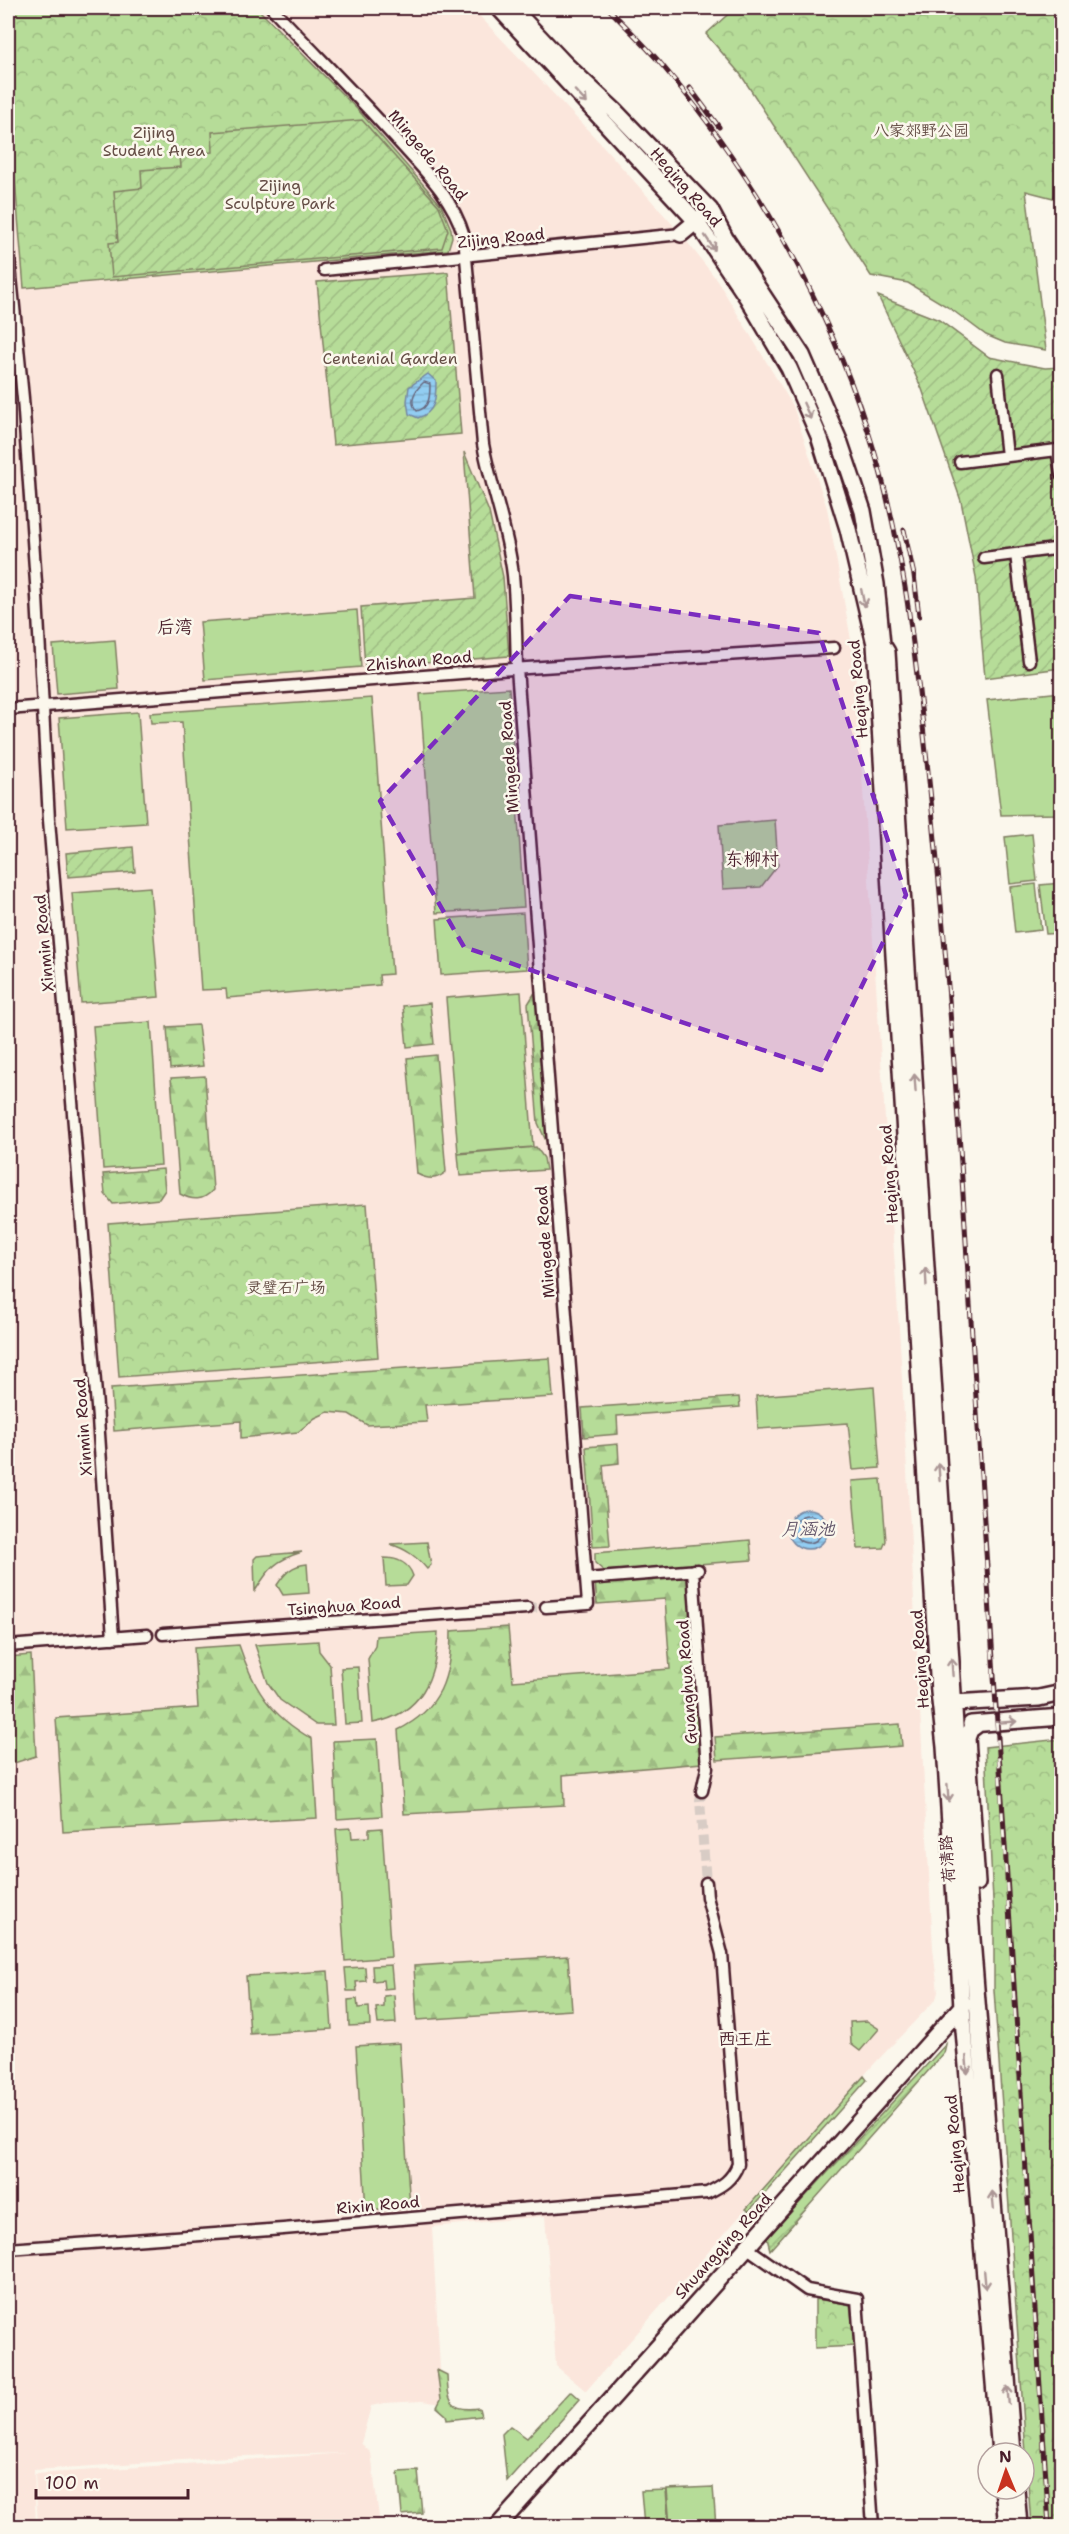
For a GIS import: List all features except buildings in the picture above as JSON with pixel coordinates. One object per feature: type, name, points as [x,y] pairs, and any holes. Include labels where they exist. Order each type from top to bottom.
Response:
[{"type":"main road","name":"Heqing Road","points":[[499,8],[696,221],[747,297],[789,368],[819,436],[848,529],[875,644],[962,2007],[999,2441]]},
{"type":"main road","name":"Heqing Road","points":[[512,8],[710,210],[725,238],[802,355],[840,443],[863,511],[876,584],[882,644],[887,652],[955,1725]]},
{"type":"main road","points":[[681,234],[710,210]]},
{"type":"main road","points":[[1062,1693],[1039,1698],[954,1703],[942,1714],[955,1725],[1062,1717]]},
{"type":"main road","points":[[976,1990],[980,1962],[967,1738],[970,1730],[978,1724]]},
{"type":"main road","name":"荷清路","points":[[955,1725],[976,1990]]},
{"type":"main road","name":"Heqing Road","points":[[976,1990],[1012,2441]]},
{"type":"main road","name":"Shuangqing Road","points":[[498,2526],[976,1990]]},
{"type":"main road","points":[[1004,2501],[1006,2526]]},
{"type":"main road","points":[[1017,2501],[1019,2526]]},
{"type":"street","name":"Mingede Road","points":[[272,8],[368,107],[447,197],[459,218],[467,257],[483,444],[500,507],[513,574],[517,668],[586,1579]]},
{"type":"street","name":"Zijing Road","points":[[324,270],[681,234]]},
{"type":"street","name":"Xinmin Road","points":[[8,246],[29,480],[49,820],[96,1396],[113,1638]]},
{"type":"street","points":[[998,374],[1007,456]]},
{"type":"street","points":[[960,462],[1057,450],[1061,475]]},
{"type":"street","points":[[984,558],[1062,548]]},
{"type":"street","points":[[1016,554],[1029,661]]},
{"type":"street","name":"Zhishan Road","points":[[8,709],[517,668],[834,648]]},
{"type":"street","name":"Guanghua Road","points":[[586,1579],[696,1570],[707,1768],[702,1791]]},
{"type":"street","points":[[546,1607],[588,1604],[586,1579]]},
{"type":"street","name":"Tsinghua Road","points":[[163,1634],[527,1608]]},
{"type":"street","points":[[8,1646],[147,1635]]},
{"type":"street","name":"Rixin Road","points":[[8,2249],[283,2229],[707,2193],[723,2186],[738,2164],[722,1954],[707,1897],[706,1883]]},
{"type":"street","points":[[747,2247],[807,2289],[857,2299],[873,2526]]},
{"type":"highlighted area","points":[[570,596],[819,633],[906,895],[821,1070],[464,947],[380,801]]},
{"type":"shaded area","points":[[8,8],[472,8],[603,146],[681,234],[717,280],[793,406],[827,508],[854,656],[900,1343],[933,1948],[938,1992],[936,1999],[875,2063],[586,2391],[556,2366],[545,2216],[432,2227],[442,2404],[422,2401],[371,2406],[361,2443],[371,2453],[380,2526],[38,2526],[35,2474],[347,2453],[242,2456],[34,2470],[36,2526],[8,2526]]},
{"type":"green space","name":"Zijing Student Area","points":[[8,8],[257,8],[359,111],[441,205],[451,229],[452,237],[448,250],[24,288],[8,97]]},
{"type":"green space","name":"八家郊野公园","points":[[735,8],[1061,8],[1061,200],[1026,191],[1046,350],[1005,343],[986,335],[951,309],[908,283],[871,276],[741,75],[706,34]]},
{"type":"green space","name":"Zijing Sculpture Park","points":[[362,120],[439,206],[448,230],[442,248],[112,277],[109,243],[118,242],[114,191],[142,188],[141,170],[181,167],[180,155],[213,152],[212,132]]},
{"type":"green space","points":[[724,255],[794,353],[815,395],[860,521],[871,598],[832,471]]},
{"type":"green space","name":"Centenial Garden","points":[[448,272],[461,434],[333,445],[317,282]]},
{"type":"green space","points":[[878,296],[939,320],[989,357],[1045,368],[1061,367],[1061,668],[985,678],[976,577],[961,501],[922,389]]},
{"type":"green space","points":[[464,452],[489,512],[503,577],[509,656],[365,668],[361,607],[475,598]]},
{"type":"green space","points":[[357,610],[361,667],[205,680],[200,622]]},
{"type":"green space","points":[[115,640],[119,689],[57,694],[53,645]]},
{"type":"green space","points":[[509,688],[524,907],[436,913],[420,694]]},
{"type":"green space","points":[[1061,692],[1061,814],[1001,815],[987,700]]},
{"type":"green space","points":[[372,698],[392,974],[379,975],[380,985],[227,998],[226,989],[201,990],[182,722],[151,723],[150,713]]},
{"type":"green space","points":[[138,712],[146,823],[67,828],[59,718]]},
{"type":"green space","points":[[775,820],[778,865],[761,887],[723,889],[719,825]]},
{"type":"green space","points":[[1032,834],[1037,881],[1010,884],[1005,837]]},
{"type":"green space","points":[[133,847],[135,872],[68,877],[66,853]]},
{"type":"green space","points":[[1061,883],[1061,933],[1046,934],[1040,885]]},
{"type":"green space","points":[[1036,884],[1041,930],[1015,933],[1010,887]]},
{"type":"green space","points":[[150,887],[159,997],[81,1003],[72,893]]},
{"type":"green space","points":[[523,913],[527,969],[441,975],[437,919]]},
{"type":"green space","points":[[537,989],[550,1150],[538,1123],[528,1004]]},
{"type":"green space","points":[[521,992],[533,1147],[458,1153],[446,998]]},
{"type":"green space","points":[[430,1003],[434,1044],[407,1047],[403,1006]]},
{"type":"green space","points":[[151,1022],[161,1165],[103,1169],[93,1026]]},
{"type":"green space","points":[[198,1025],[203,1066],[170,1069],[167,1027]]},
{"type":"green space","points":[[436,1055],[446,1172],[439,1177],[429,1178],[417,1174],[407,1058]]},
{"type":"green space","points":[[205,1076],[213,1190],[202,1198],[194,1199],[180,1194],[171,1078]]},
{"type":"green space","points":[[536,1147],[544,1158],[546,1170],[460,1176],[458,1154]]},
{"type":"green space","points":[[163,1169],[165,1190],[159,1199],[113,1204],[105,1194],[103,1174]]},
{"type":"green space","name":"灵璧石广场","points":[[367,1204],[378,1357],[119,1377],[108,1223]]},
{"type":"green space","points":[[550,1358],[553,1397],[425,1405],[427,1422],[367,1425],[349,1414],[328,1412],[315,1418],[298,1432],[241,1438],[241,1421],[114,1431],[111,1388]]},
{"type":"green space","points":[[874,1387],[880,1468],[853,1470],[848,1423],[758,1429],[756,1396]]},
{"type":"green space","points":[[739,1397],[740,1407],[617,1416],[618,1434],[584,1437],[582,1408]]},
{"type":"green space","points":[[618,1444],[619,1463],[603,1465],[610,1546],[593,1547],[586,1447]]},
{"type":"green space","points":[[881,1479],[886,1541],[883,1548],[858,1549],[852,1481]]},
{"type":"green space","points":[[750,1540],[752,1560],[604,1571],[595,1563],[595,1553]]},
{"type":"green space","points":[[427,1542],[431,1565],[427,1569],[419,1560],[401,1548],[390,1544]]},
{"type":"green space","points":[[302,1552],[274,1566],[255,1591],[254,1559],[257,1556]]},
{"type":"green space","points":[[384,1558],[398,1560],[409,1568],[413,1576],[407,1585],[386,1586]]},
{"type":"green space","points":[[307,1564],[309,1593],[283,1595],[277,1585],[283,1577],[289,1570]]},
{"type":"green space","points":[[688,1575],[702,1763],[563,1775],[564,1805],[404,1814],[398,1730],[413,1722],[424,1712],[441,1690],[449,1662],[451,1631],[508,1627],[513,1681],[670,1669],[665,1599],[597,1604],[595,1582]]},
{"type":"green space","points":[[438,1632],[434,1664],[423,1691],[404,1711],[373,1723],[368,1659],[375,1646],[376,1636]]},
{"type":"green space","points":[[318,1641],[319,1651],[330,1665],[334,1725],[316,1725],[280,1700],[268,1683],[255,1645]]},
{"type":"green space","points":[[239,1645],[251,1675],[265,1700],[285,1721],[312,1739],[317,1818],[63,1832],[56,1718],[198,1708],[194,1648]]},
{"type":"green space","points":[[31,1655],[36,1756],[8,1765],[8,1657]]},
{"type":"green space","points":[[358,1667],[362,1723],[345,1724],[341,1668]]},
{"type":"green space","points":[[900,1724],[902,1746],[717,1760],[715,1737]]},
{"type":"green space","points":[[377,1739],[382,1816],[337,1819],[333,1741]]},
{"type":"green space","points":[[1061,1739],[1062,2526],[1031,2526],[1029,2501],[1036,2501],[1036,2441],[1025,2441],[994,1990],[994,1919],[985,1747]]},
{"type":"green space","points":[[351,1828],[352,1838],[369,1837],[369,1829],[382,1828],[391,1957],[345,1961],[336,1829]]},
{"type":"green space","points":[[568,1956],[572,2010],[417,2020],[414,1966]]},
{"type":"green space","points":[[391,1965],[393,1988],[384,1989],[383,1980],[373,1981],[372,1966]]},
{"type":"green space","points":[[365,1967],[366,1981],[356,1982],[357,1991],[347,1991],[345,1968]]},
{"type":"green space","points":[[328,1971],[332,2029],[250,2034],[246,1976]]},
{"type":"green space","points":[[394,1995],[396,2023],[378,2024],[376,2008],[384,2007],[384,1996]]},
{"type":"green space","points":[[357,1999],[358,2008],[369,2007],[370,2025],[349,2026],[348,2000]]},
{"type":"green space","points":[[867,2021],[879,2029],[860,2051],[851,2044],[850,2022]]},
{"type":"green space","points":[[399,2043],[410,2208],[366,2211],[356,2046]]},
{"type":"green space","points":[[946,2044],[944,2053],[770,2250],[767,2238]]},
{"type":"green space","points":[[864,2076],[867,2080],[749,2211],[746,2209]]},
{"type":"green space","points":[[815,2299],[850,2304],[855,2346],[815,2348]]},
{"type":"green space","points":[[437,2370],[447,2375],[448,2392],[452,2403],[462,2408],[479,2408],[481,2416],[447,2420],[446,2415],[437,2407],[441,2399]]},
{"type":"green space","points":[[571,2391],[580,2399],[507,2481],[502,2434],[510,2426],[527,2438]]},
{"type":"green space","points":[[418,2471],[422,2513],[402,2515],[398,2472]]},
{"type":"green space","points":[[713,2487],[716,2526],[670,2526],[667,2489]]},
{"type":"green space","points":[[666,2490],[669,2526],[644,2526],[641,2491]]},
{"type":"water","points":[[428,374],[436,381],[434,404],[428,412],[418,418],[409,414],[407,401],[409,387]]},
{"type":"water","name":"月涵池","points":[[808,1509],[822,1515],[828,1529],[822,1543],[808,1549],[794,1543],[788,1529],[794,1515]]},
{"type":"tunnel","points":[[527,1608],[546,1607]]},
{"type":"tunnel","points":[[702,1791],[700,1800],[706,1883]]},
{"type":"railway","points":[[608,8],[662,65],[695,105],[726,147],[782,236],[807,283],[849,379],[880,470],[899,552],[922,719],[950,1010],[1049,2526]]},
{"type":"railway","points":[[690,88],[719,127]]},
{"type":"railway","points":[[904,530],[914,575],[919,616]]},
{"type":"district","name":"后湾","points":[[175,627]]},
{"type":"district","name":"东柳村","points":[[752,859]]},
{"type":"district","name":"西王庄","points":[[745,2039]]}]
